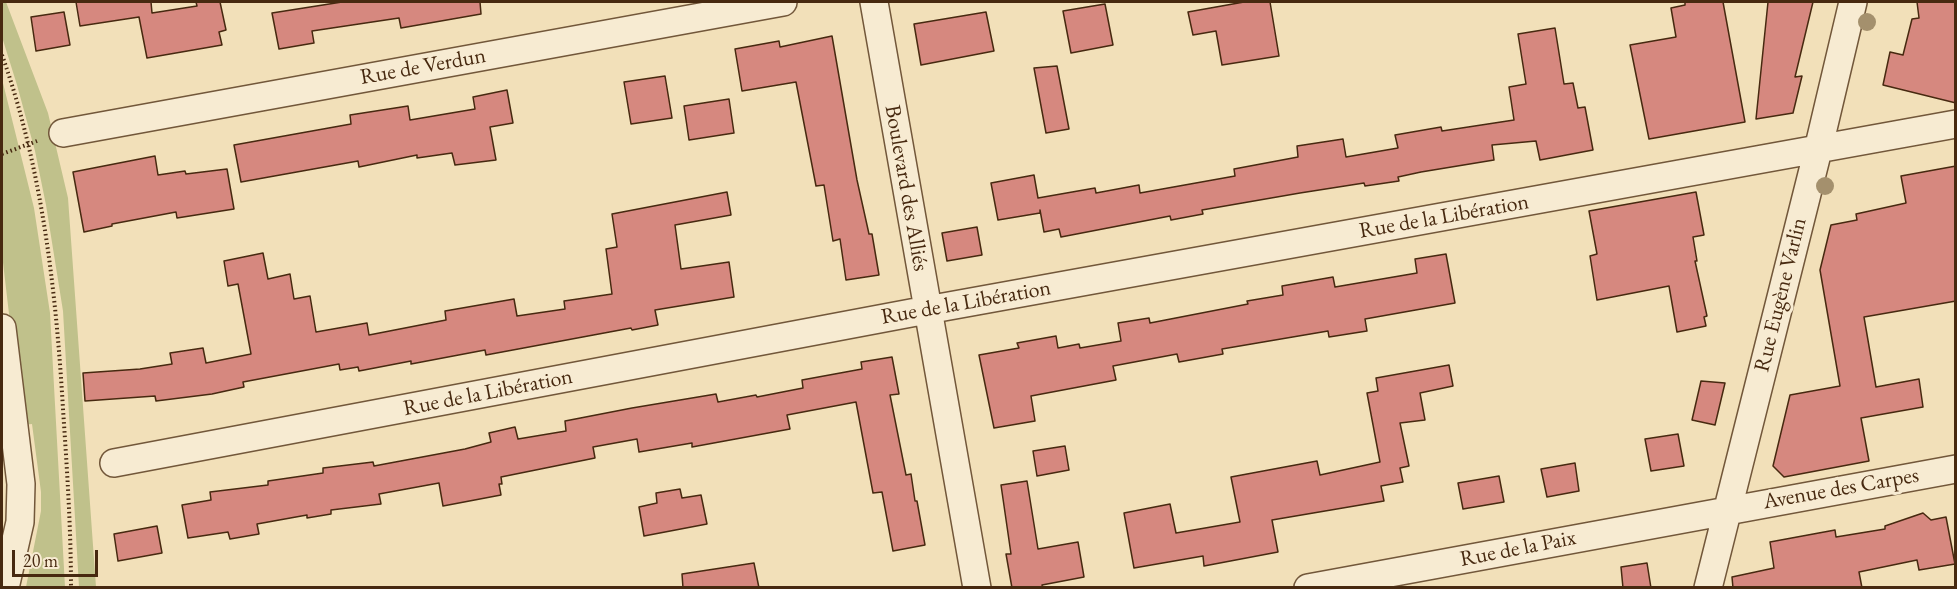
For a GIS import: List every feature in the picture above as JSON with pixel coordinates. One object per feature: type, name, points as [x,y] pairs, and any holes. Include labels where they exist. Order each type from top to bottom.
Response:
[{"type":"street","name":"Rue de Verdun","points":[[63,133],[783,2]]},
{"type":"street","name":"Boulevard des Alliés","points":[[874,2],[977,588]]},
{"type":"street","name":"Rue Eugène Varlin","points":[[1708,588],[1853,2]]},
{"type":"street","name":"Rue de la Libération","points":[[114,463],[927,310],[1956,124]]},
{"type":"street","points":[[2,328],[21,484],[20,522],[6,588]]},
{"type":"street","name":"Avenue des Carpes","points":[[1727,510],[1956,469]]},
{"type":"street","name":"Rue de la Paix","points":[[1308,588],[1727,510]]},
{"type":"path","points":[[2,55],[28,144],[58,322],[71,530],[71,588]]},
{"type":"path","points":[[2,154],[63,133]]},
{"type":"green space","points":[[2,2],[6,2],[48,113],[68,198],[96,587],[79,587],[63,311],[35,151],[2,37]]},
{"type":"green space","points":[[2,79],[34,208],[50,313],[65,587],[26,587],[41,511],[41,492],[32,424],[22,425],[2,254]]},
{"type":"building","points":[[76,2],[151,2],[152,13],[197,6],[196,2],[220,2],[226,30],[219,32],[222,45],[147,58],[139,17],[80,26]]},
{"type":"building","points":[[342,2],[480,2],[481,14],[401,28],[399,18],[312,31],[314,43],[279,49],[272,13]]},
{"type":"building","points":[[1244,2],[1270,2],[1279,56],[1222,65],[1216,31],[1193,35],[1188,12]]},
{"type":"building","points":[[1685,2],[1723,2],[1745,122],[1649,139],[1630,45],[1676,37],[1671,8],[1685,5]]},
{"type":"building","points":[[1768,2],[1813,2],[1795,77],[1802,76],[1793,113],[1756,119]]},
{"type":"building","points":[[1917,2],[1956,2],[1956,103],[1883,85],[1890,52],[1903,55],[1912,19],[1919,18]]},
{"type":"building","points":[[1105,4],[1113,45],[1071,53],[1063,11]]},
{"type":"building","points":[[64,12],[70,45],[36,51],[31,17]]},
{"type":"building","points":[[986,12],[994,51],[921,65],[914,24]]},
{"type":"building","points":[[1555,28],[1564,84],[1573,83],[1578,108],[1585,107],[1593,150],[1540,160],[1536,141],[1492,145],[1494,160],[1398,177],[1399,181],[1365,186],[1364,183],[1300,193],[1202,210],[1203,214],[1171,220],[1170,216],[1061,237],[1059,229],[1044,232],[1040,210],[1040,213],[998,220],[991,183],[1034,175],[1038,198],[1095,188],[1096,193],[1139,185],[1140,193],[1235,176],[1234,169],[1298,157],[1297,146],[1343,139],[1346,157],[1398,148],[1395,135],[1441,127],[1442,131],[1514,120],[1509,87],[1526,84],[1518,34]]},
{"type":"building","points":[[832,36],[857,180],[869,234],[872,234],[879,275],[846,280],[840,239],[833,241],[824,185],[816,186],[796,82],[742,91],[735,49],[779,41],[780,47]]},
{"type":"building","points":[[1057,66],[1069,129],[1046,133],[1034,68]]},
{"type":"building","points":[[665,76],[672,118],[631,124],[624,82]]},
{"type":"building","points":[[507,90],[513,123],[490,127],[496,160],[455,165],[452,153],[417,158],[417,155],[359,167],[358,161],[241,182],[234,145],[351,124],[350,115],[408,106],[410,120],[475,109],[473,97]]},
{"type":"building","points":[[729,99],[734,133],[689,140],[684,106]]},
{"type":"building","points":[[155,156],[158,175],[227,169],[234,209],[177,218],[176,212],[112,224],[112,226],[84,232],[73,172]]},
{"type":"building","points":[[1956,166],[1956,301],[1864,317],[1876,387],[1919,379],[1923,407],[1861,418],[1869,461],[1784,477],[1773,466],[1790,395],[1840,386],[1820,270],[1831,225],[1857,220],[1856,214],[1906,203],[1901,176]]},
{"type":"building","points":[[727,192],[731,215],[675,225],[681,269],[729,262],[734,297],[655,310],[658,325],[486,355],[485,350],[359,371],[358,367],[340,370],[339,364],[243,382],[244,387],[212,394],[156,401],[155,396],[85,401],[83,373],[172,364],[170,353],[203,348],[206,363],[251,354],[238,284],[228,286],[224,261],[263,253],[268,279],[290,274],[294,299],[310,296],[316,332],[367,323],[369,335],[446,320],[445,311],[514,299],[517,316],[565,309],[564,301],[612,294],[606,249],[617,247],[612,214]]},
{"type":"building","points":[[1696,192],[1704,235],[1693,237],[1697,261],[1695,261],[1707,316],[1704,317],[1706,326],[1677,332],[1669,286],[1597,300],[1590,256],[1597,254],[1589,211]]},
{"type":"building","points":[[977,227],[982,255],[947,261],[942,233]]},
{"type":"building","points":[[1446,254],[1455,303],[1365,319],[1367,331],[1329,337],[1328,331],[1222,349],[1223,354],[1179,362],[1177,354],[1113,366],[1116,380],[1031,396],[1035,421],[994,428],[979,355],[1019,348],[1017,343],[1056,336],[1058,348],[1079,344],[1080,348],[1121,341],[1118,323],[1149,318],[1150,323],[1248,304],[1247,301],[1283,295],[1282,286],[1333,277],[1335,287],[1417,273],[1415,259]]},
{"type":"building","points":[[892,357],[899,394],[890,395],[906,475],[911,474],[925,545],[893,551],[882,492],[873,493],[856,402],[787,415],[790,429],[692,447],[692,443],[639,452],[637,439],[593,447],[595,458],[501,477],[502,484],[499,484],[501,495],[443,506],[439,483],[379,494],[381,504],[331,510],[331,514],[307,518],[307,515],[257,524],[259,534],[230,539],[228,532],[188,538],[182,505],[211,500],[210,492],[268,485],[268,481],[323,473],[323,468],[373,462],[374,466],[465,449],[491,442],[489,433],[515,427],[518,439],[566,431],[565,421],[632,408],[716,394],[718,402],[803,388],[802,380],[862,369],[861,362]]},
{"type":"building","points":[[1449,365],[1453,386],[1420,393],[1425,420],[1400,423],[1409,466],[1400,468],[1403,482],[1381,486],[1384,501],[1272,520],[1278,552],[1204,566],[1203,556],[1134,568],[1124,513],[1170,504],[1176,533],[1240,522],[1231,477],[1317,461],[1320,475],[1380,462],[1367,393],[1378,391],[1376,378]]},
{"type":"building","points":[[1701,381],[1725,383],[1715,425],[1692,420]]},
{"type":"building","points":[[1678,434],[1684,466],[1651,471],[1645,439]]},
{"type":"building","points":[[1065,446],[1069,470],[1037,476],[1033,451]]},
{"type":"building","points":[[1575,463],[1579,491],[1547,497],[1541,469]]},
{"type":"building","points":[[1499,476],[1504,502],[1463,509],[1458,483]]},
{"type":"building","points":[[1027,481],[1038,549],[1078,542],[1084,577],[1042,585],[1043,588],[1012,588],[1006,554],[1011,554],[1001,485]]},
{"type":"building","points":[[680,489],[682,498],[701,495],[707,524],[644,536],[639,507],[657,503],[656,493]]},
{"type":"building","points":[[1923,513],[1931,520],[1946,517],[1955,564],[1919,570],[1917,560],[1859,572],[1862,588],[1733,588],[1732,577],[1774,568],[1770,542],[1835,530],[1836,537],[1885,529],[1885,526]]},
{"type":"building","points":[[157,526],[162,553],[118,561],[114,534]]},
{"type":"building","points":[[754,563],[759,588],[683,588],[682,574]]},
{"type":"building","points":[[1647,563],[1651,588],[1623,588],[1621,567]]}]
